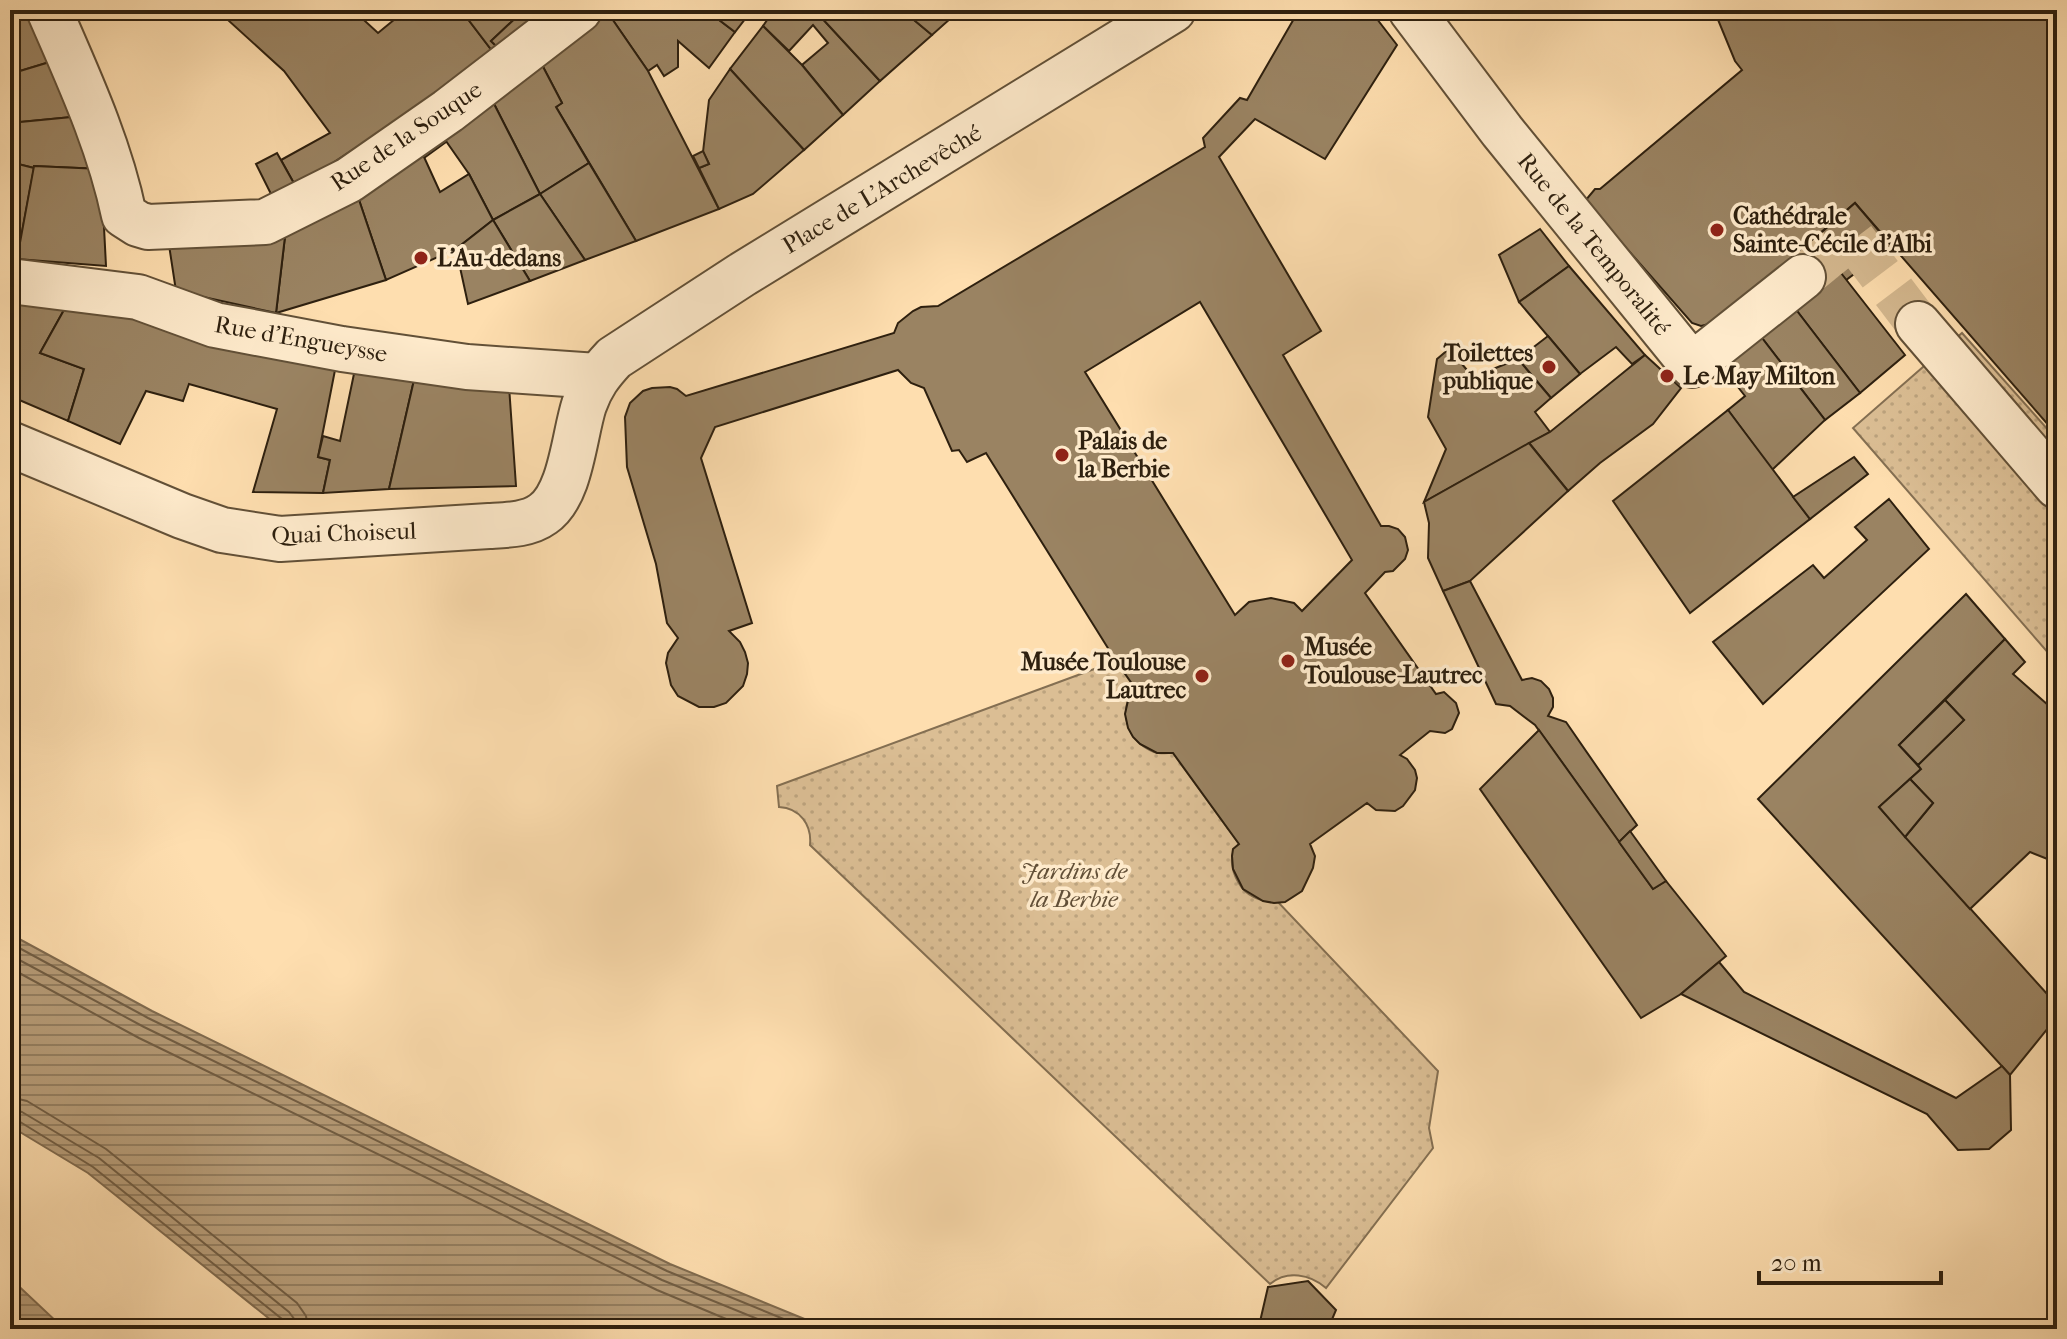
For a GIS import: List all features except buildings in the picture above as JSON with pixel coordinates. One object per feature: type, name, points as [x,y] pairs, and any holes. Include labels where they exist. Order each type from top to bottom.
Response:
[{"type":"street","name":"Rue de la Souque","points":[[49,10],[95,117],[117,178],[124,215],[148,227],[265,222],[349,180],[448,111],[579,10]]},
{"type":"street","name":"Place de L'Archevêché","points":[[597,376],[614,358],[743,274],[1173,10]]},
{"type":"street","name":"Rue de la Temporalité","points":[[1411,10],[1502,131],[1692,365],[1803,277]]},
{"type":"street","name":"Rue d'Engueysse","points":[[10,281],[138,297],[215,325],[342,349],[467,367],[597,376]]},
{"type":"street","points":[[1918,324],[2057,486]]},
{"type":"street","name":"Quai Choiseul","points":[[10,444],[182,516],[222,530],[280,539],[521,523],[541,516],[553,505],[564,482],[585,403],[597,376]]},
{"type":"green space","points":[[1962,333],[2057,440],[2057,663],[1853,428]]},
{"type":"green space","name":"Jardins de la Berbie","points":[[1116,661],[1135,688],[1126,715],[1131,733],[1154,752],[1173,753],[1239,844],[1233,854],[1232,866],[1242,888],[1258,899],[1278,902],[1438,1071],[1429,1128],[1433,1148],[1326,1288],[1306,1277],[1291,1275],[1270,1284],[810,845],[807,824],[799,814],[779,807],[777,786]]},
{"type":"water","points":[[10,934],[152,1011],[670,1264],[829,1329],[282,1329],[88,1173],[10,1126]]},
{"type":"water","points":[[10,1278],[60,1325],[68,1329],[10,1329]]},
{"type":"tunnel","points":[[1803,277],[1852,237],[1918,324]]},
{"type":"place","name":"Cathédrale Sainte-Cécile d'Albi","points":[[1717,230]]},
{"type":"place","name":"L'Au-dedans","points":[[421,258]]},
{"type":"place","name":"Toilettes publique","points":[[1549,367]]},
{"type":"place","name":"Le May Milton","points":[[1667,376]]},
{"type":"place","name":"Palais de la Berbie","points":[[1062,455]]},
{"type":"place","name":"Musée Toulouse-Lautrec","points":[[1288,661]]},
{"type":"place","name":"Musée Toulouse Lautrec","points":[[1202,676]]}]
